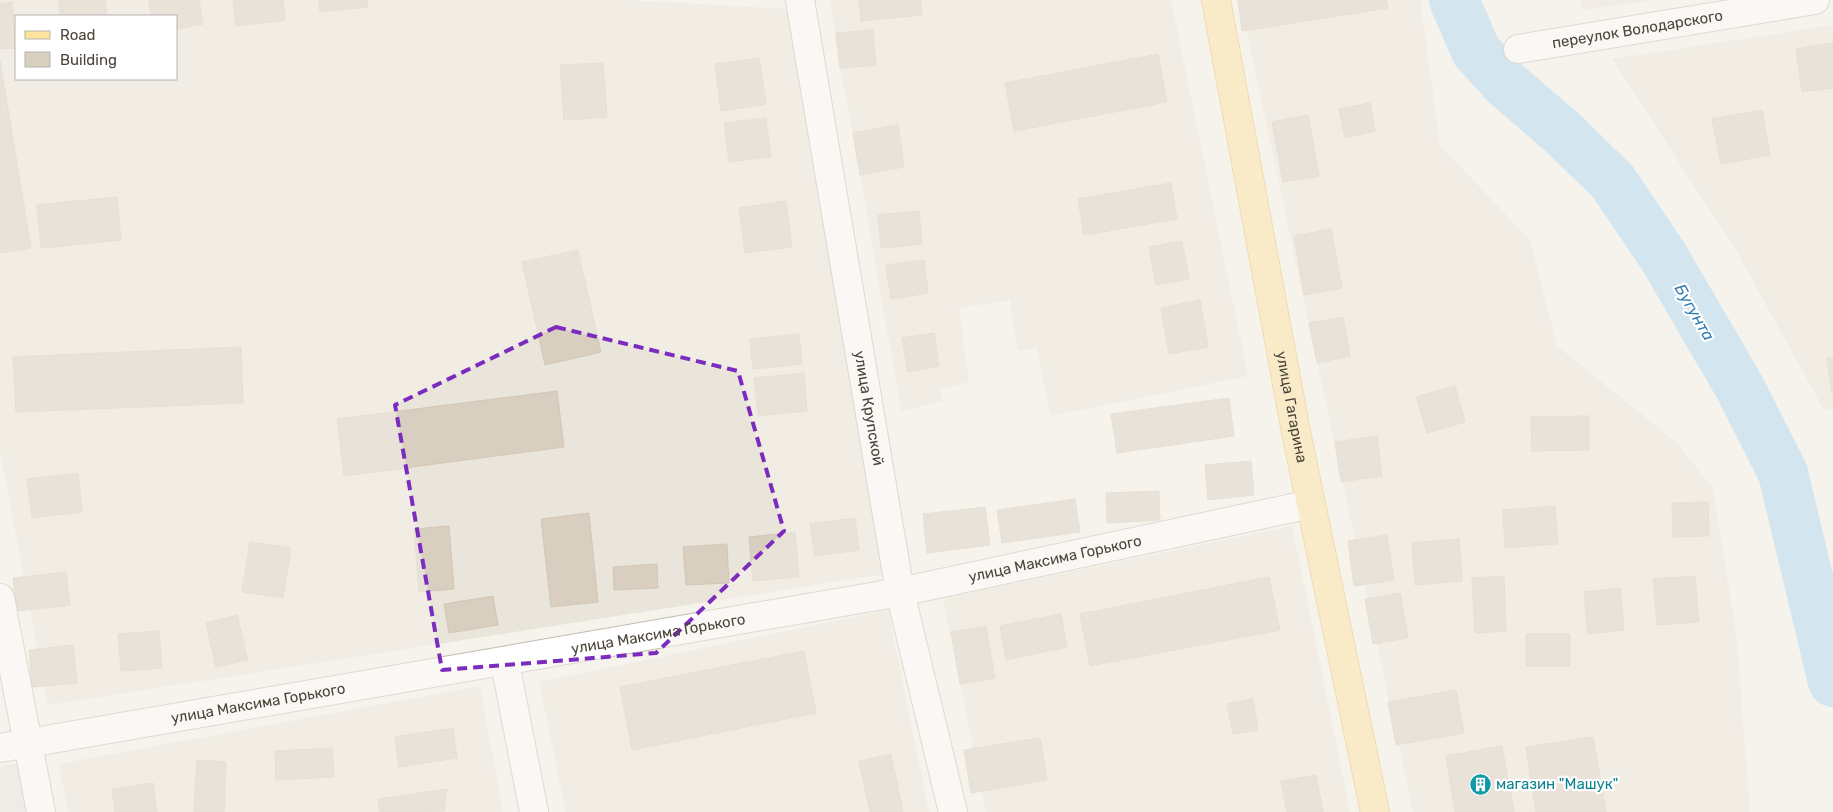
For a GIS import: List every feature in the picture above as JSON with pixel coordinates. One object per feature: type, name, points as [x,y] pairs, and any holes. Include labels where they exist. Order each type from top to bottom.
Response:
[{"type":"main road","name":"улица Гагарина","points":[[1216,0],[1296,432],[1375,812]]},
{"type":"street","name":"улица Крупской","points":[[800,0],[900,592],[953,812]]},
{"type":"street","name":"переулок Володарского","points":[[1518,49],[1815,0]]},
{"type":"street","name":"улица Максима Горького","points":[[0,748],[505,662],[900,592],[1311,504]]},
{"type":"street","points":[[0,598],[42,812]]},
{"type":"street","points":[[505,662],[534,812]]},
{"type":"highlighted area","points":[[556,327],[738,371],[784,531],[656,653],[442,670],[395,405]]},
{"type":"shaded area","points":[[0,0],[627,0],[787,9],[891,573],[48,705],[0,450]]},
{"type":"shaded area","points":[[830,0],[1171,0],[1248,376],[1050,416],[1037,348],[1018,351],[1010,300],[959,308],[969,382],[940,389],[943,401],[901,411],[840,68]]},
{"type":"shaded area","points":[[1240,0],[1420,0],[1440,145],[1530,240],[1557,346],[1676,442],[1712,487],[1736,632],[1750,812],[1413,812]]},
{"type":"shaded area","points":[[1580,0],[1654,0],[1583,10]]},
{"type":"shaded area","points":[[1833,25],[1833,409],[1824,410],[1737,252],[1612,59]]},
{"type":"shaded area","points":[[1292,526],[1350,812],[986,812],[943,598]]},
{"type":"shaded area","points":[[888,610],[929,812],[566,812],[539,682]]},
{"type":"shaded area","points":[[480,686],[503,812],[68,812],[59,764]]},
{"type":"shaded area","points":[[20,763],[29,812],[0,812],[0,767]]},
{"type":"building","points":[[59,0],[105,0],[107,15],[60,15]]},
{"type":"building","points":[[149,0],[199,0],[203,24],[178,29],[178,15],[151,15]]},
{"type":"building","points":[[233,0],[283,0],[285,20],[236,26]]},
{"type":"building","points":[[319,0],[367,0],[368,7],[320,12]]},
{"type":"building","points":[[859,0],[920,0],[922,15],[861,21]]},
{"type":"building","points":[[1238,0],[1386,0],[1388,8],[1242,31]]},
{"type":"building","points":[[12,2],[15,48],[0,49],[0,4]]},
{"type":"building","points":[[873,30],[876,65],[840,68],[836,33]]},
{"type":"building","points":[[1833,43],[1833,88],[1802,92],[1796,49]]},
{"type":"building","points":[[1158,54],[1167,102],[1014,131],[1005,83]]},
{"type":"building","points":[[759,58],[766,104],[721,111],[715,64]]},
{"type":"building","points":[[0,61],[31,248],[0,253]]},
{"type":"building","points":[[603,63],[607,117],[564,120],[560,65]]},
{"type":"building","points":[[1370,103],[1375,131],[1345,138],[1339,109]]},
{"type":"building","points":[[1762,110],[1770,155],[1721,164],[1712,119]]},
{"type":"building","points":[[1308,115],[1319,176],[1283,182],[1272,122]]},
{"type":"building","points":[[766,118],[771,157],[729,162],[724,123]]},
{"type":"building","points":[[898,125],[904,167],[860,175],[853,133]]},
{"type":"building","points":[[1171,183],[1177,219],[1084,235],[1078,199]]},
{"type":"building","points":[[117,197],[121,240],[41,248],[37,205]]},
{"type":"building","points":[[786,201],[792,247],[745,253],[739,208]]},
{"type":"building","points":[[919,211],[922,244],[881,248],[878,215]]},
{"type":"building","points":[[1331,229],[1342,288],[1304,295],[1294,236]]},
{"type":"building","points":[[1182,241],[1189,279],[1156,285],[1149,247]]},
{"type":"building","points":[[578,250],[601,352],[545,365],[522,262]]},
{"type":"building","points":[[924,260],[928,293],[891,299],[886,265]]},
{"type":"building","points":[[1200,300],[1208,347],[1169,354],[1161,308]]},
{"type":"building","points":[[1343,317],[1350,356],[1317,363],[1309,323]]},
{"type":"building","points":[[934,333],[939,366],[908,372],[902,338]]},
{"type":"building","points":[[799,334],[802,364],[753,369],[750,339]]},
{"type":"building","points":[[241,347],[243,403],[16,412],[13,357]]},
{"type":"building","points":[[1827,358],[1833,358],[1833,393],[1832,393]]},
{"type":"building","points":[[804,373],[807,411],[758,416],[754,378]]},
{"type":"building","points":[[1455,386],[1465,422],[1427,433],[1416,397]]},
{"type":"building","points":[[557,391],[564,447],[344,476],[337,419]]},
{"type":"building","points":[[1229,398],[1234,436],[1117,453],[1111,414]]},
{"type":"building","points":[[1589,416],[1589,450],[1532,451],[1531,417]]},
{"type":"building","points":[[1377,436],[1382,476],[1341,482],[1335,442]]},
{"type":"building","points":[[1251,461],[1254,495],[1208,500],[1205,465]]},
{"type":"building","points":[[78,473],[82,512],[32,518],[27,479]]},
{"type":"building","points":[[1159,491],[1160,520],[1107,523],[1106,493]]},
{"type":"building","points":[[1075,499],[1080,532],[1002,543],[997,510]]},
{"type":"building","points":[[1708,502],[1709,536],[1673,537],[1672,503]]},
{"type":"building","points":[[1555,506],[1558,544],[1505,548],[1503,510]]},
{"type":"building","points":[[985,507],[990,545],[927,553],[923,514]]},
{"type":"building","points":[[589,513],[598,602],[551,607],[541,519]]},
{"type":"building","points":[[855,518],[859,550],[815,556],[810,524]]},
{"type":"building","points":[[449,526],[454,589],[419,592],[414,529]]},
{"type":"building","points":[[795,532],[799,577],[753,581],[749,537]]},
{"type":"building","points":[[1387,535],[1394,580],[1354,586],[1348,541]]},
{"type":"building","points":[[1459,539],[1462,581],[1415,585],[1412,543]]},
{"type":"building","points":[[250,542],[291,548],[283,598],[242,592]]},
{"type":"building","points":[[727,544],[729,583],[686,585],[683,547]]},
{"type":"building","points":[[657,564],[658,588],[614,590],[613,567]]},
{"type":"building","points":[[66,572],[70,605],[17,611],[13,578]]},
{"type":"building","points":[[1504,576],[1506,631],[1475,633],[1472,578]]},
{"type":"building","points":[[1695,576],[1699,622],[1657,625],[1653,579]]},
{"type":"building","points":[[1269,577],[1280,630],[1090,666],[1080,614]]},
{"type":"building","points":[[1620,588],[1624,630],[1588,634],[1584,592]]},
{"type":"building","points":[[1400,593],[1408,638],[1373,644],[1365,599]]},
{"type":"building","points":[[493,596],[498,625],[449,633],[444,604]]},
{"type":"building","points":[[1061,614],[1067,647],[1006,660],[1000,626]]},
{"type":"building","points":[[237,615],[248,660],[216,667],[206,623]]},
{"type":"building","points":[[986,626],[995,678],[960,684],[951,632]]},
{"type":"building","points":[[159,631],[162,668],[121,671],[118,634]]},
{"type":"building","points":[[1526,634],[1570,634],[1570,666],[1526,666]]},
{"type":"building","points":[[73,645],[77,683],[32,687],[29,650]]},
{"type":"building","points":[[804,651],[816,713],[632,750],[620,687]]},
{"type":"building","points":[[1456,690],[1464,733],[1396,745],[1388,702]]},
{"type":"building","points":[[1253,699],[1258,730],[1233,734],[1227,704]]},
{"type":"building","points":[[453,728],[457,758],[399,767],[395,737]]},
{"type":"building","points":[[1593,737],[1602,789],[1534,800],[1526,747]]},
{"type":"building","points":[[1040,738],[1047,780],[971,793],[964,750]]},
{"type":"building","name":"магазин \"Машук\"","points":[[1502,746],[1514,812],[1455,812],[1446,756]]},
{"type":"building","points":[[332,748],[334,777],[276,780],[275,751]]},
{"type":"building","points":[[891,754],[903,812],[870,812],[859,761]]},
{"type":"building","points":[[197,760],[226,762],[224,812],[194,812]]},
{"type":"building","points":[[1316,775],[1323,812],[1287,812],[1281,781]]},
{"type":"building","points":[[153,783],[157,812],[115,812],[112,789]]},
{"type":"building","points":[[447,789],[444,811],[380,812],[378,799]]},
{"type":"building","points":[[1602,789],[1606,812],[1536,812],[1534,800]]},
{"type":"waterway","name":"Бугунта","points":[[1454,0],[1476,51],[1506,84],[1563,133],[1613,182],[1663,256],[1740,388],[1783,473],[1833,682]]},
{"type":"place","name":"магазин \"Машук\"","points":[[1480,784]]}]
